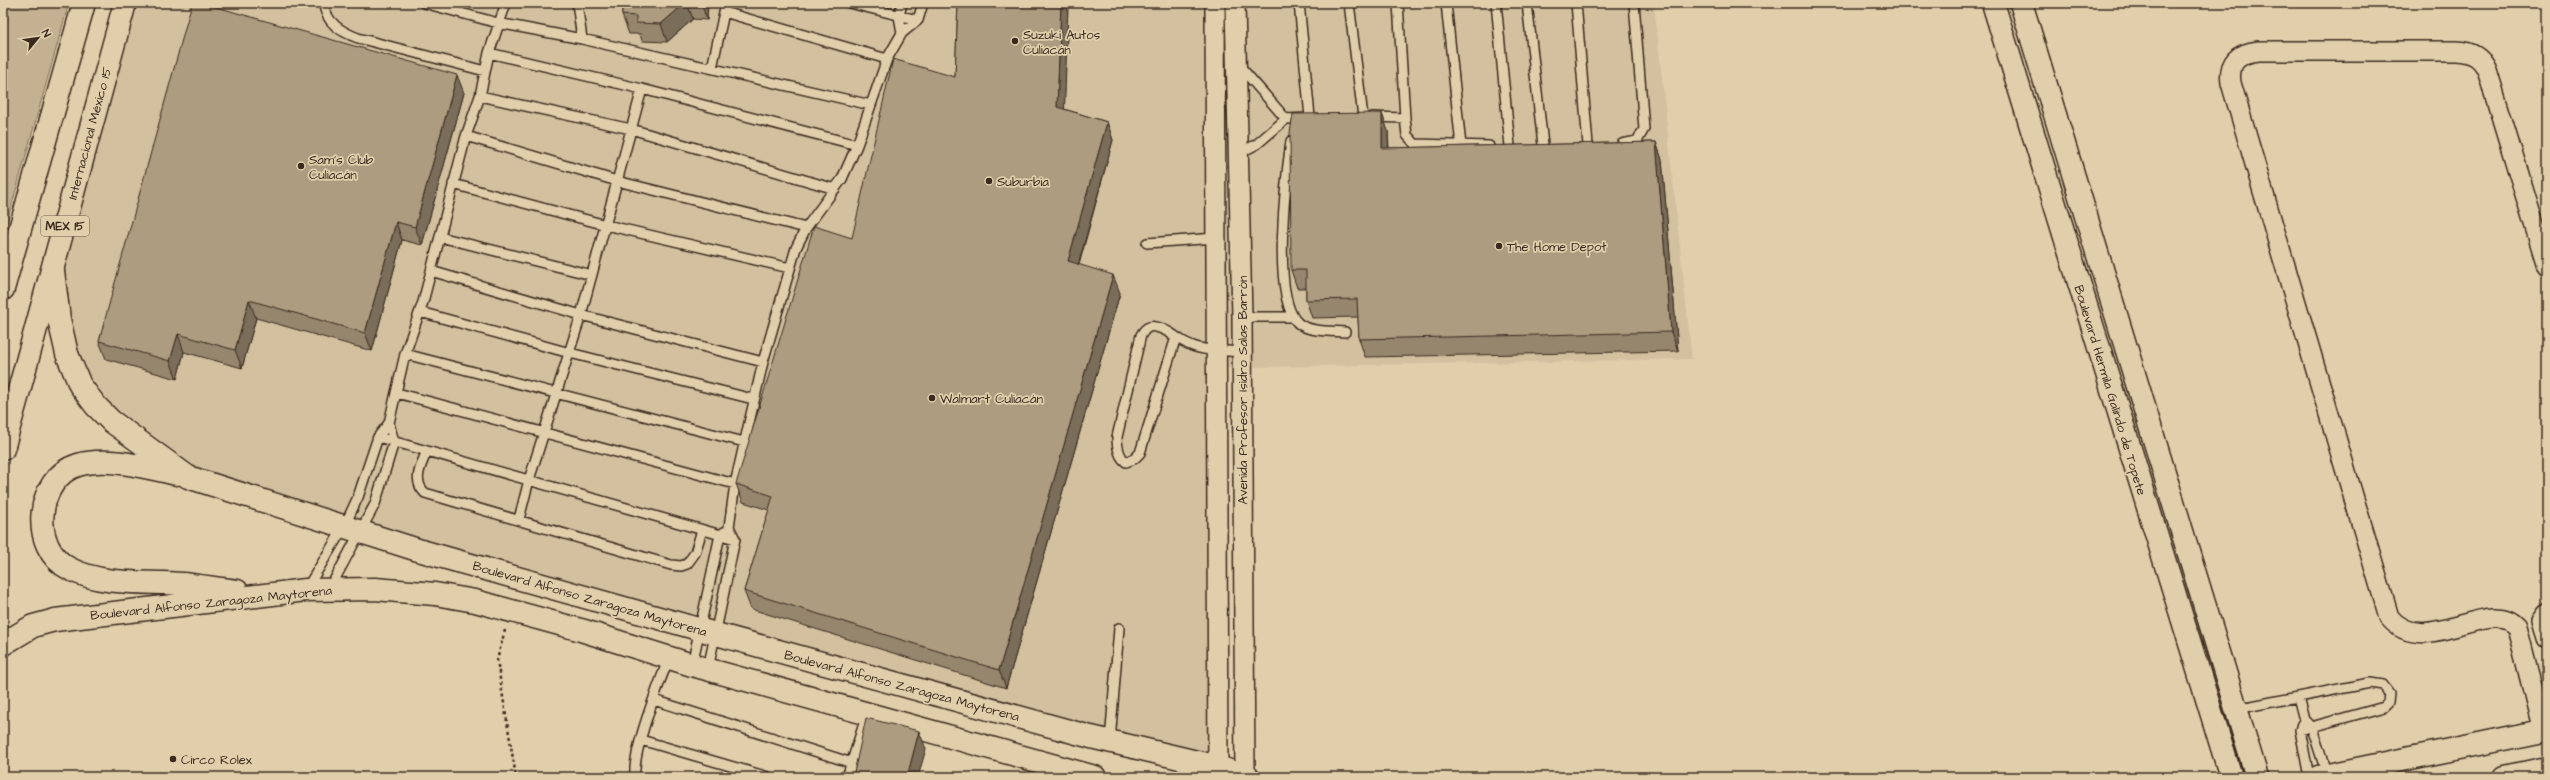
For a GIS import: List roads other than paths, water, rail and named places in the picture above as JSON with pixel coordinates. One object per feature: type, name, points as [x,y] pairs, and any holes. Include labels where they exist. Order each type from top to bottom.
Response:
[{"type":"street","name":"MEX 15","points":[[3,289],[84,3]]},
{"type":"street","name":"Internacional México 15","points":[[3,448],[53,271],[125,3]]},
{"type":"street","points":[[119,24],[133,3]]},
{"type":"street","name":"Avenida Profesor Isidro Salas Barrón","points":[[1215,3],[1218,772]]},
{"type":"street","name":"Avenida Profesor Isidro Salas Barrón","points":[[1235,3],[1242,317],[1246,777]]},
{"type":"street","name":"Boulevard Hermila Galindo de Topete","points":[[1992,3],[2231,777]]},
{"type":"street","name":"Boulevard Hermila Galindo de Topete","points":[[2021,3],[2257,777]]},
{"type":"street","points":[[2318,776],[2545,731],[2517,627],[2512,621],[2497,618],[2411,633],[2395,625],[2388,616],[2231,83],[2231,65],[2234,59],[2249,52],[2259,51],[2457,51],[2471,53],[2477,56],[2487,70],[2547,266]]},
{"type":"street","name":"Boulevard Alfonso Zaragoza Maytorena","points":[[53,271],[59,319],[67,354],[80,385],[96,406],[111,421],[188,477],[220,489],[354,528],[418,550],[708,632],[1218,772],[1246,777]]},
{"type":"street","points":[[188,477],[152,468],[96,462],[67,469],[51,485],[46,495],[42,523],[51,550],[68,569],[91,577],[184,584],[259,594]]},
{"type":"street","name":"Boulevard Alfonso Zaragoza Maytorena","points":[[3,644],[33,626],[55,620],[208,603],[259,594],[330,588],[375,589],[435,594],[476,601],[510,610],[700,667],[1095,777]]},
{"type":"street","points":[[2547,613],[2542,620],[2547,638]]},
{"type":"street","points":[[2505,777],[2547,768]]},
{"type":"lane","points":[[324,3],[324,10],[330,20],[341,31],[358,38],[485,71]]},
{"type":"lane","points":[[424,3],[498,23],[582,39],[871,105]]},
{"type":"lane","points":[[306,590],[354,528],[375,504],[394,442],[390,423],[405,354],[420,312],[466,136],[480,96],[489,53],[506,3]]},
{"type":"lane","points":[[577,3],[582,39]]},
{"type":"lane","points":[[849,3],[918,20]]},
{"type":"lane","points":[[902,3],[899,16],[902,33]]},
{"type":"lane","points":[[700,667],[708,632],[735,539],[729,527],[735,484],[753,399],[790,268],[806,228],[835,189],[857,145],[887,59],[902,33],[918,20],[923,3]]},
{"type":"lane","points":[[1238,154],[1257,144],[1286,119],[1314,117],[1299,3]]},
{"type":"lane","points":[[1349,3],[1359,117],[1405,118]]},
{"type":"lane","points":[[1398,3],[1407,135],[1415,144],[1507,146],[1496,3]]},
{"type":"lane","points":[[1446,3],[1462,146]]},
{"type":"lane","points":[[1527,3],[1547,145],[1530,145]]},
{"type":"lane","points":[[1576,3],[1588,145]]},
{"type":"lane","points":[[1609,145],[1630,144],[1637,141],[1644,129],[1634,3]]},
{"type":"lane","points":[[712,68],[725,7],[887,59]]},
{"type":"lane","points":[[489,53],[642,89],[857,145]]},
{"type":"lane","points":[[1236,62],[1255,80],[1286,119]]},
{"type":"lane","points":[[519,519],[529,480],[581,315],[642,89]]},
{"type":"lane","points":[[480,96],[632,129],[835,189]]},
{"type":"lane","points":[[1297,118],[1291,142],[1282,245],[1284,293],[1292,317],[1301,326],[1345,332]]},
{"type":"lane","points":[[466,136],[618,181],[806,228]]},
{"type":"lane","points":[[454,184],[606,225],[790,268]]},
{"type":"lane","points":[[440,237],[592,275]]},
{"type":"lane","points":[[1147,243],[1216,238]]},
{"type":"lane","points":[[431,271],[581,315],[763,362]]},
{"type":"lane","points":[[420,312],[570,353],[753,399]]},
{"type":"lane","points":[[1242,317],[1292,317]]},
{"type":"lane","points":[[1176,337],[1140,453],[1134,460],[1126,462],[1119,451],[1117,437],[1141,335],[1145,329],[1155,326],[1194,346],[1242,352]]},
{"type":"lane","points":[[405,354],[744,442]]},
{"type":"lane","points":[[397,393],[544,434],[735,484]]},
{"type":"lane","points":[[330,588],[354,528],[358,497],[378,437],[390,423]]},
{"type":"lane","points":[[378,437],[735,539]]},
{"type":"lane","points":[[427,451],[418,479],[419,486],[425,493],[681,566],[687,564],[695,553],[702,530]]},
{"type":"lane","points":[[700,667],[708,632],[720,535],[729,527]]},
{"type":"lane","points":[[1110,742],[1119,628]]},
{"type":"lane","points":[[635,777],[635,763],[641,740],[669,657]]},
{"type":"lane","points":[[2236,709],[2370,683],[2383,685],[2389,693],[2388,703],[2384,707],[2312,728],[2300,730]]},
{"type":"lane","points":[[2298,696],[2304,720],[2312,728],[2318,776]]},
{"type":"lane","points":[[654,700],[852,763]]},
{"type":"lane","points":[[847,777],[867,714]]},
{"type":"lane","points":[[2304,720],[2300,730],[2318,776]]},
{"type":"lane","points":[[641,740],[768,777]]},
{"type":"place","name":"Suzuki Autos Culiacán","points":[[1015,41]]},
{"type":"place","name":"Sam's Club Culiacán","points":[[301,166]]},
{"type":"place","name":"Suburbia","points":[[989,181]]},
{"type":"place","name":"The Home Depot","points":[[1499,246]]},
{"type":"place","name":"Walmart Culiacán","points":[[932,398]]},
{"type":"place","name":"Circo Rolex","points":[[173,759]]}]
